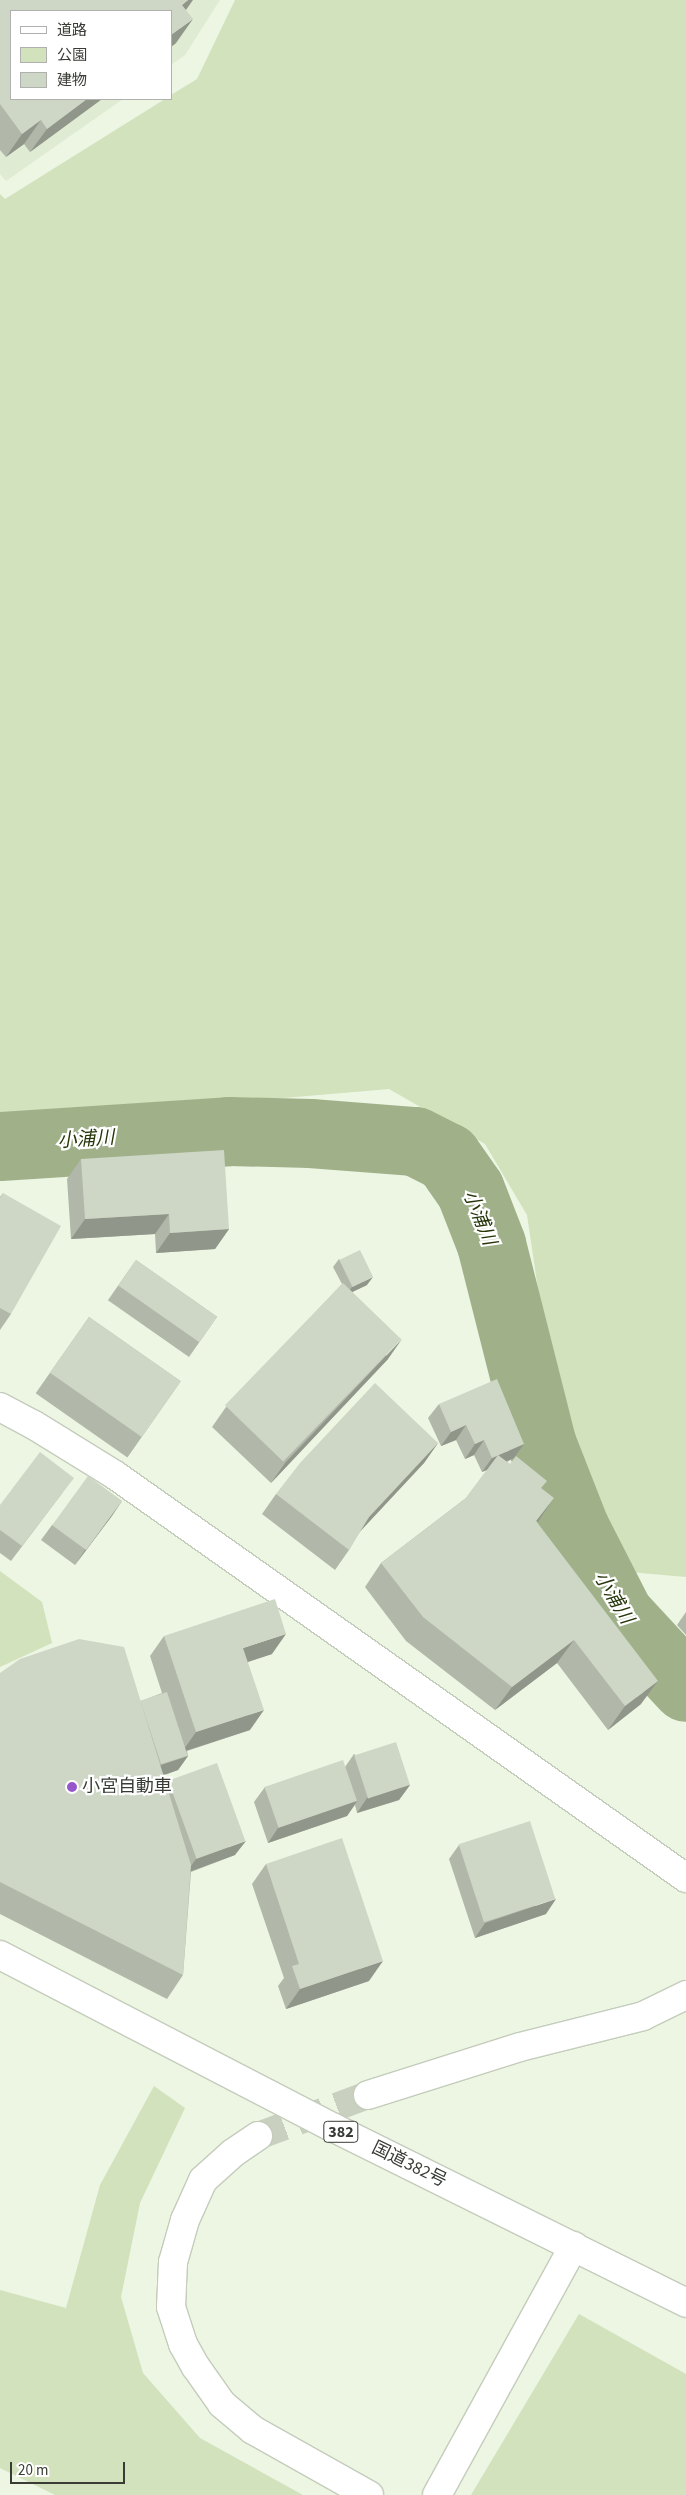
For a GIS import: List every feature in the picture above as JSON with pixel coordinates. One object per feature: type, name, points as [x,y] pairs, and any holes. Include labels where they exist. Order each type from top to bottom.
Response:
[{"type":"main road","points":[[0,1407],[34,1424],[138,1491],[686,1878]]},
{"type":"main road","name":"国道382号","points":[[0,1955],[334,2128],[686,2303]]},
{"type":"main road","points":[[368,2094],[520,2047],[643,2016],[686,1995]]},
{"type":"main road","points":[[258,2136],[233,2152],[203,2180],[184,2220],[173,2262],[171,2307],[183,2344],[196,2367],[222,2404],[253,2430],[369,2495]]},
{"type":"main road","points":[[437,2495],[574,2246]]},
{"type":"shaded area","points":[[0,0],[220,0],[185,55],[172,64],[172,10],[10,10],[10,100],[122,100],[6,181],[0,174]]},
{"type":"green space","points":[[235,0],[686,0],[686,1577],[629,1572],[600,1525],[554,1397],[527,1215],[485,1144],[389,1089],[0,1122],[0,194],[5,199],[163,100],[172,100],[172,94],[197,79]]},
{"type":"green space","points":[[0,1571],[42,1602],[52,1643],[0,1667]]},
{"type":"green space","points":[[154,2086],[185,2108],[140,2203],[121,2297],[143,2373],[200,2438],[303,2495],[55,2495],[0,2468],[0,2290],[66,2308],[100,2185]]},
{"type":"green space","points":[[579,2314],[686,2374],[686,2495],[471,2495]]},
{"type":"building","points":[[0,0],[188,0],[182,5],[193,19],[172,34],[172,10],[10,10],[10,100],[86,100],[47,129],[41,120],[22,134],[0,104]]},
{"type":"building","points":[[224,1150],[229,1229],[170,1233],[169,1214],[85,1219],[81,1159]]},
{"type":"building","points":[[3,1193],[61,1226],[11,1314],[0,1308],[0,1198]]},
{"type":"building","points":[[360,1250],[373,1277],[352,1287],[339,1260]]},
{"type":"building","points":[[136,1260],[217,1317],[199,1342],[118,1285]]},
{"type":"building","points":[[343,1283],[401,1339],[283,1462],[225,1405]]},
{"type":"building","points":[[89,1317],[181,1381],[142,1437],[50,1373]]},
{"type":"building","points":[[497,1379],[524,1444],[492,1458],[484,1440],[475,1444],[466,1425],[451,1432],[439,1404]]},
{"type":"building","points":[[375,1383],[438,1443],[369,1517],[349,1550],[276,1494],[300,1463]]},
{"type":"building","points":[[40,1452],[74,1478],[22,1546],[0,1530],[0,1505]]},
{"type":"building","points":[[498,1455],[510,1464],[516,1456],[547,1481],[541,1488],[554,1498],[536,1521],[658,1681],[625,1706],[574,1640],[512,1687],[423,1617],[381,1563],[466,1498]]},
{"type":"building","points":[[88,1476],[122,1501],[86,1550],[52,1525]]},
{"type":"building","points":[[275,1599],[286,1634],[243,1648],[264,1710],[196,1732],[164,1636]]},
{"type":"building","name":"小宮自動車","points":[[79,1639],[124,1647],[191,1865],[183,1975],[0,1882],[0,1673],[20,1659]]},
{"type":"building","points":[[167,1692],[188,1756],[161,1764],[140,1701]]},
{"type":"building","points":[[396,1742],[410,1785],[368,1798],[354,1756]]},
{"type":"building","points":[[343,1760],[357,1801],[279,1828],[265,1787]]},
{"type":"building","points":[[217,1763],[245,1841],[197,1859],[168,1781]]},
{"type":"building","points":[[530,1821],[555,1899],[484,1922],[459,1844]]},
{"type":"building","points":[[342,1838],[383,1961],[300,1989],[292,1966],[299,1964],[266,1864]]},
{"type":"waterway","name":"小浦川","points":[[0,1146],[229,1131],[310,1133],[415,1141],[447,1157],[470,1190],[491,1244],[542,1445],[575,1529],[619,1615],[686,1687]]},
{"type":"tunnel","points":[[258,2136],[368,2095]]},
{"type":"place","name":"小宮自動車","points":[[72,1787]]}]
